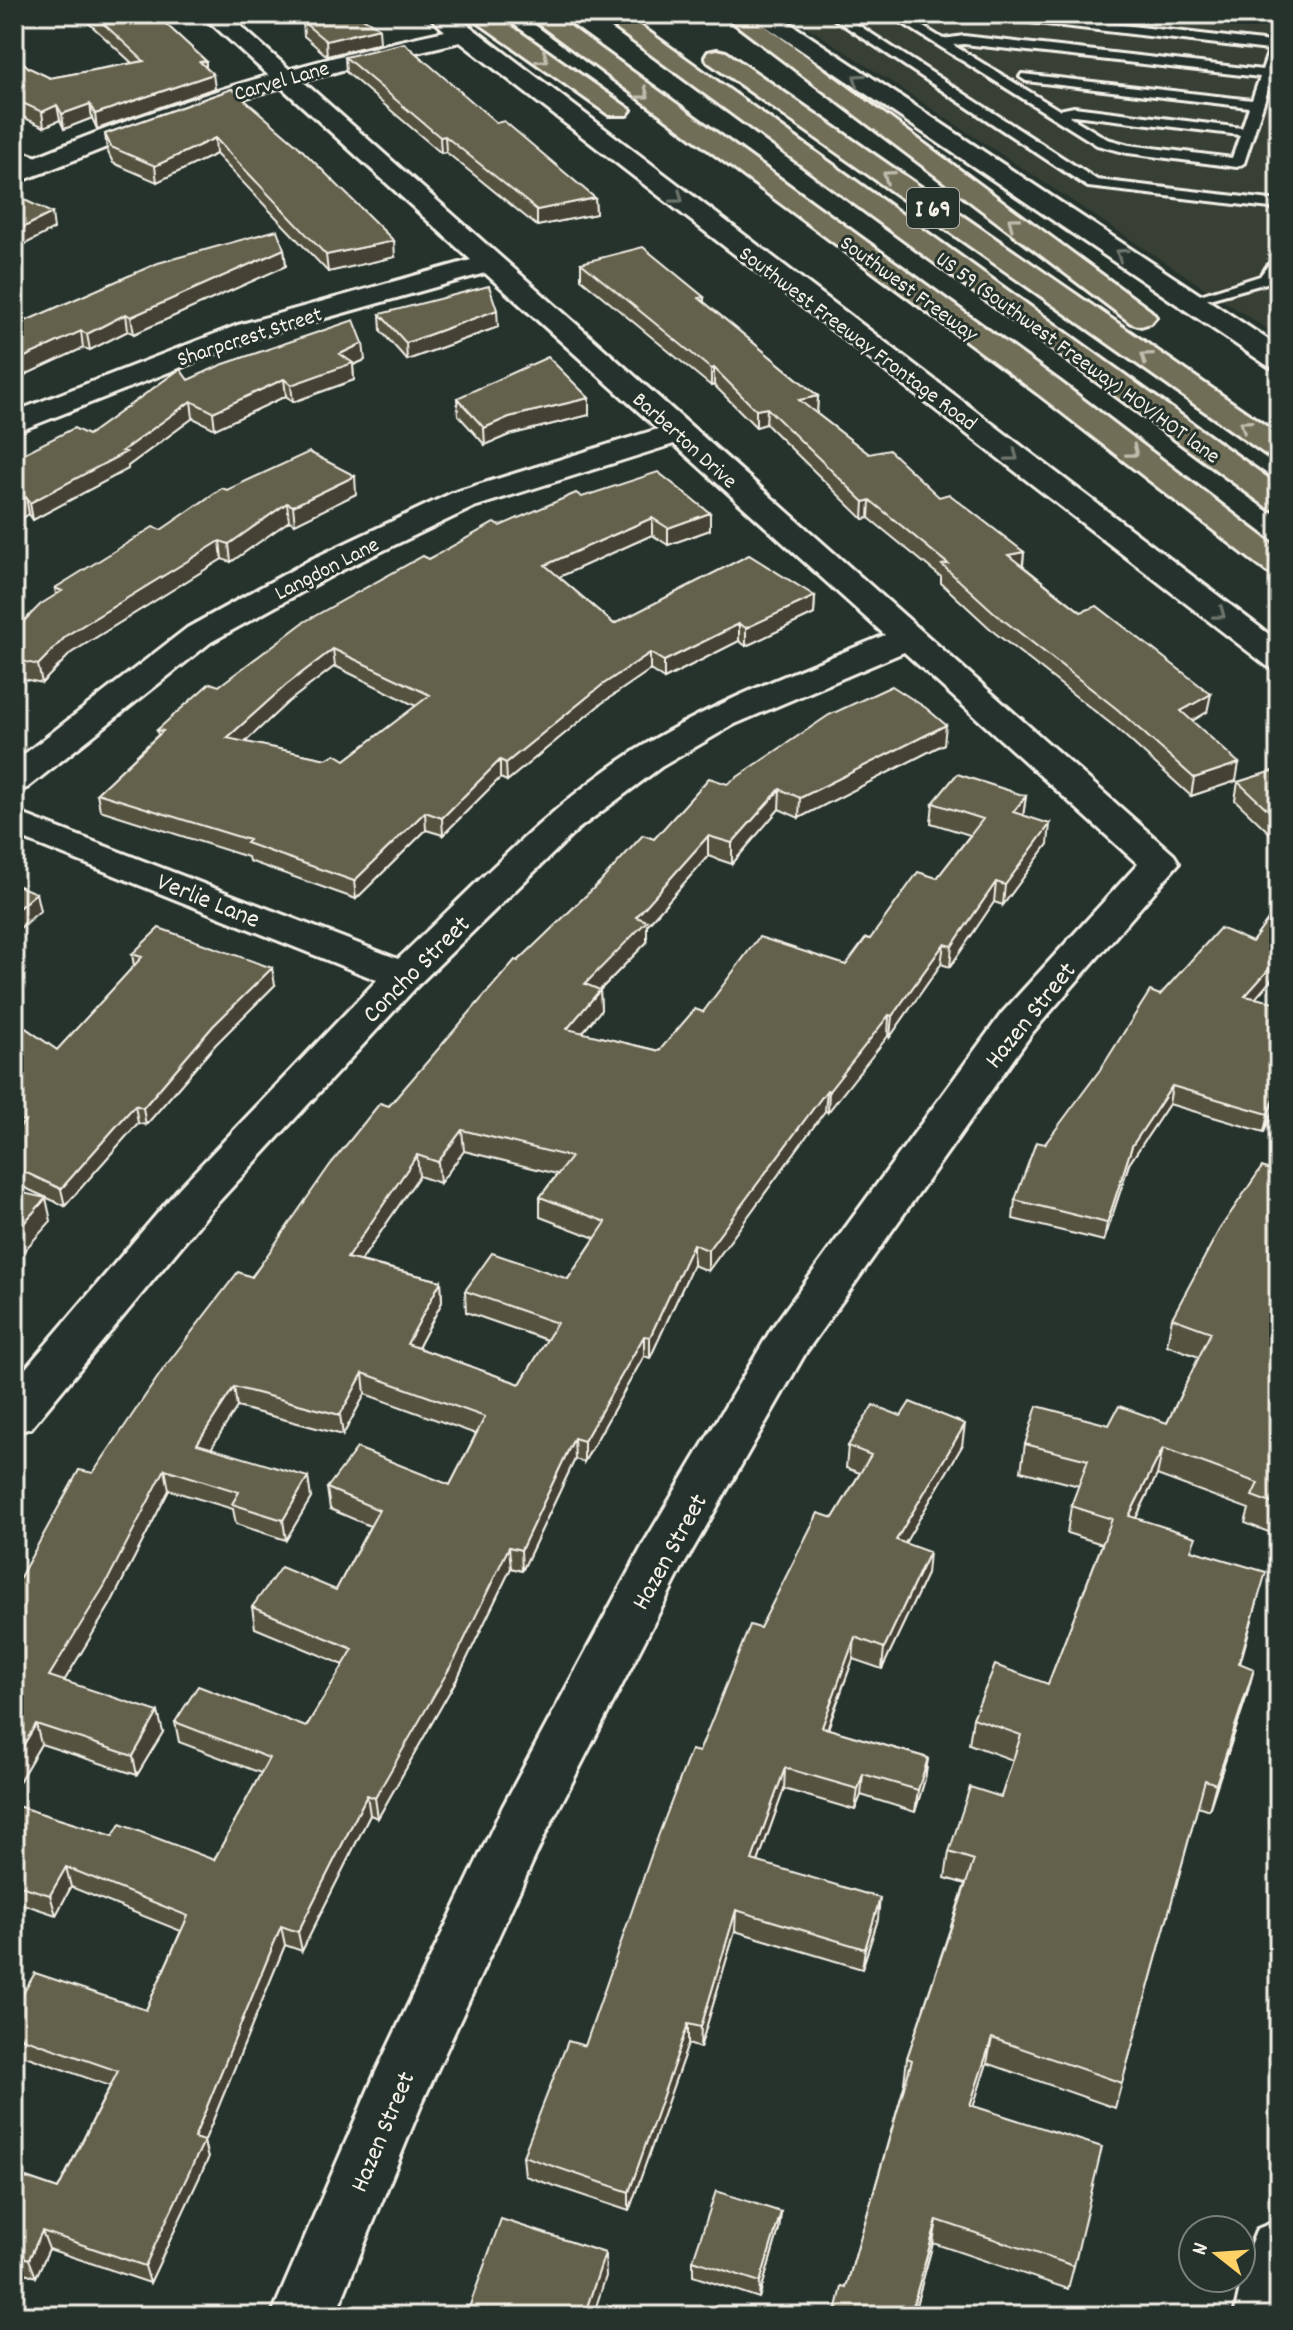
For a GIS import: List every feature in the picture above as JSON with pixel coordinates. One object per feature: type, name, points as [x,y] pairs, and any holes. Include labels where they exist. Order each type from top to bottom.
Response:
[{"type":"highway","name":"Southwest Freeway","points":[[537,14],[1049,388],[1279,565]]},
{"type":"highway","name":"US 59 (Southwest Freeway) HOV/HOT lane","points":[[608,14],[1279,501]]},
{"type":"highway","points":[[734,14],[1159,331]]},
{"type":"highway","points":[[470,24],[643,128]]},
{"type":"highway","name":"I 69","points":[[695,41],[1279,449]]},
{"type":"highway","points":[[903,314],[968,360],[1049,388]]},
{"type":"highway","points":[[1196,359],[1210,402]]},
{"type":"street","name":"Barberton Drive","points":[[213,14],[1160,863]]},
{"type":"street","name":"Southwest Freeway Frontage Road","points":[[439,14],[470,24],[1279,659]]},
{"type":"street","points":[[760,14],[1279,360]]},
{"type":"street","name":"Carvel Lane","points":[[22,166],[161,116],[470,24]]},
{"type":"street","name":"Sharpcrest Street","points":[[14,424],[248,331],[491,263]]},
{"type":"street","name":"Langdon Lane","points":[[14,780],[199,635],[324,566],[463,500],[678,433]]},
{"type":"street","name":"Concho Street","points":[[14,1415],[195,1199],[404,976],[565,821],[648,759],[722,716],[908,638]]},
{"type":"street","name":"Verlie Lane","points":[[14,822],[404,976]]},
{"type":"street","name":"Hazen Street","points":[[303,2316],[396,2094],[523,1823],[662,1557],[789,1340],[1017,1023],[1160,863]]},
{"type":"street","points":[[1266,2316],[1279,2251]]},
{"type":"lane","points":[[833,14],[1093,184],[1279,205]]},
{"type":"lane","points":[[894,14],[1115,147],[1237,163],[1278,44],[1056,18],[995,14]]},
{"type":"lane","points":[[1219,14],[1279,21]]},
{"type":"lane","points":[[953,93],[1004,82],[1033,63],[1056,18]]},
{"type":"lane","points":[[942,43],[964,40],[1033,63],[1257,104]]},
{"type":"lane","points":[[1033,63],[1267,74]]},
{"type":"lane","points":[[1057,114],[1074,111],[1247,132]]},
{"type":"lane","points":[[1191,300],[1265,279],[1279,260]]},
{"type":"shaded area","points":[[788,14],[1279,14],[1279,337]]},
{"type":"building","points":[[93,14],[155,14],[206,61],[200,62],[213,74],[95,114],[90,104],[62,114],[57,105],[42,112],[14,99],[14,54],[29,68],[50,78],[144,61]]},
{"type":"building","points":[[332,14],[356,14],[379,28],[326,41],[303,22]]},
{"type":"building","points":[[404,43],[497,123],[504,121],[595,198],[537,210],[445,136],[440,137],[345,57]]},
{"type":"building","points":[[232,89],[296,144],[394,241],[326,255],[215,138],[155,166],[111,147],[105,134]]},
{"type":"building","points":[[14,195],[52,213],[14,232]]},
{"type":"building","points":[[277,230],[284,249],[131,317],[126,314],[87,334],[81,331],[14,362],[14,326],[158,263]]},
{"type":"building","points":[[643,247],[704,297],[699,298],[818,396],[799,400],[869,454],[889,450],[939,497],[949,494],[1024,552],[1008,555],[1081,612],[1097,606],[1211,694],[1181,711],[1239,763],[1194,778],[1117,709],[997,615],[942,565],[948,564],[870,500],[864,502],[767,408],[756,410],[714,368],[711,369],[581,263]]},
{"type":"building","points":[[489,286],[497,310],[406,343],[380,314]]},
{"type":"building","points":[[354,320],[363,343],[340,354],[353,363],[291,385],[284,379],[213,412],[191,401],[122,451],[126,452],[30,503],[26,497],[14,504],[14,458],[74,428],[88,435],[180,369],[188,380],[221,365]]},
{"type":"building","points":[[548,357],[589,398],[509,417],[484,428],[457,398]]},
{"type":"building","points":[[309,452],[355,476],[293,506],[287,503],[229,544],[220,541],[67,635],[38,665],[14,659],[14,631],[41,604],[62,591],[55,588],[153,527],[161,530],[222,488],[227,490]]},
{"type":"building","points":[[658,472],[710,513],[668,528],[652,518],[545,565],[614,624],[749,555],[815,596],[746,628],[739,624],[664,661],[650,653],[602,685],[506,763],[500,760],[442,818],[425,812],[354,881],[246,843],[249,840],[97,793],[163,731],[157,730],[210,683],[219,686],[304,622],[423,556],[429,559],[494,523],[500,526],[576,493],[582,497]],"holes":[[[333,649],[430,695],[345,760],[335,754],[326,759],[227,738],[286,685]]]},
{"type":"building","points":[[892,686],[946,725],[800,798],[780,789],[732,843],[708,836],[636,917],[647,921],[585,984],[600,990],[567,1029],[659,1051],[695,1009],[703,1012],[759,937],[846,965],[866,938],[870,939],[918,872],[937,878],[983,819],[933,803],[957,774],[1026,796],[1013,812],[1050,824],[1005,885],[996,882],[952,946],[944,944],[892,1016],[889,1015],[827,1090],[708,1250],[693,1244],[650,1337],[644,1336],[584,1441],[574,1438],[521,1550],[509,1547],[456,1657],[375,1798],[367,1795],[298,1932],[281,1926],[194,2138],[204,2141],[145,2266],[42,2231],[29,2259],[14,2254],[14,2174],[58,2189],[118,2071],[14,2035],[14,2009],[35,1973],[146,2010],[188,1916],[66,1867],[50,1895],[14,1884],[14,1805],[113,1836],[120,1824],[214,1860],[269,1758],[175,1722],[198,1686],[306,1727],[353,1649],[252,1607],[281,1567],[336,1590],[379,1510],[327,1488],[357,1448],[450,1485],[485,1417],[363,1373],[340,1415],[234,1387],[197,1444],[308,1477],[283,1520],[232,1504],[239,1492],[165,1469],[105,1585],[49,1676],[158,1712],[133,1756],[36,1724],[14,1761],[14,1581],[19,1579],[79,1470],[93,1473],[164,1368],[238,1272],[252,1277],[330,1165],[380,1103],[389,1106],[515,960],[518,961],[601,881],[643,835],[654,839],[709,778],[727,784],[829,715]],"holes":[[[462,1130],[571,1157],[540,1197],[606,1222],[568,1279],[492,1253],[465,1291],[557,1323],[520,1384],[407,1344],[441,1281],[347,1258],[417,1155],[438,1162]]]},
{"type":"building","points":[[1279,769],[1279,820],[1238,782]]},
{"type":"building","points":[[14,884],[36,893],[14,912]]},
{"type":"building","points":[[1279,905],[1279,958],[1245,996],[1279,1003],[1279,1088],[1268,1114],[1172,1086],[1132,1146],[1107,1223],[1015,1200],[1036,1142],[1045,1144],[1102,1067],[1150,991],[1160,995],[1220,928],[1252,942]]},
{"type":"building","points":[[159,928],[272,968],[213,1026],[143,1108],[135,1105],[61,1189],[14,1167],[14,1133],[25,1121],[14,1119],[14,1020],[57,1050],[142,957],[132,954]]},
{"type":"building","points":[[1262,1167],[1279,1174],[1279,1506],[1252,1496],[1258,1483],[1163,1448],[1129,1516],[1196,1537],[1191,1550],[1266,1572],[1239,1663],[1254,1669],[1216,1784],[1205,1780],[1122,2083],[992,2038],[970,2105],[1102,2147],[1074,2266],[937,2220],[910,2316],[835,2316],[842,2287],[846,2288],[912,2060],[907,2058],[974,1860],[949,1852],[970,1787],[1001,1797],[1021,1735],[973,1718],[995,1665],[1048,1684],[1112,1519],[1071,1506],[1088,1460],[1025,1444],[1037,1406],[1109,1425],[1119,1406],[1167,1423],[1211,1332],[1172,1318],[1219,1230]]},
{"type":"building","points":[[14,1191],[46,1198],[14,1234]]},
{"type":"building","points":[[910,1402],[965,1424],[896,1540],[929,1552],[884,1648],[855,1637],[822,1727],[928,1758],[918,1790],[863,1774],[858,1789],[785,1768],[752,1860],[880,1898],[865,1949],[736,1910],[701,2027],[688,2024],[629,2192],[523,2156],[568,2041],[585,2046],[691,1750],[699,1752],[750,1625],[760,1628],[818,1513],[833,1518],[871,1455],[848,1446],[873,1405],[901,1416]]},
{"type":"building","points":[[716,2191],[781,2212],[760,2282],[693,2260]]},
{"type":"building","points":[[501,2219],[605,2253],[584,2316],[466,2316]]}]
